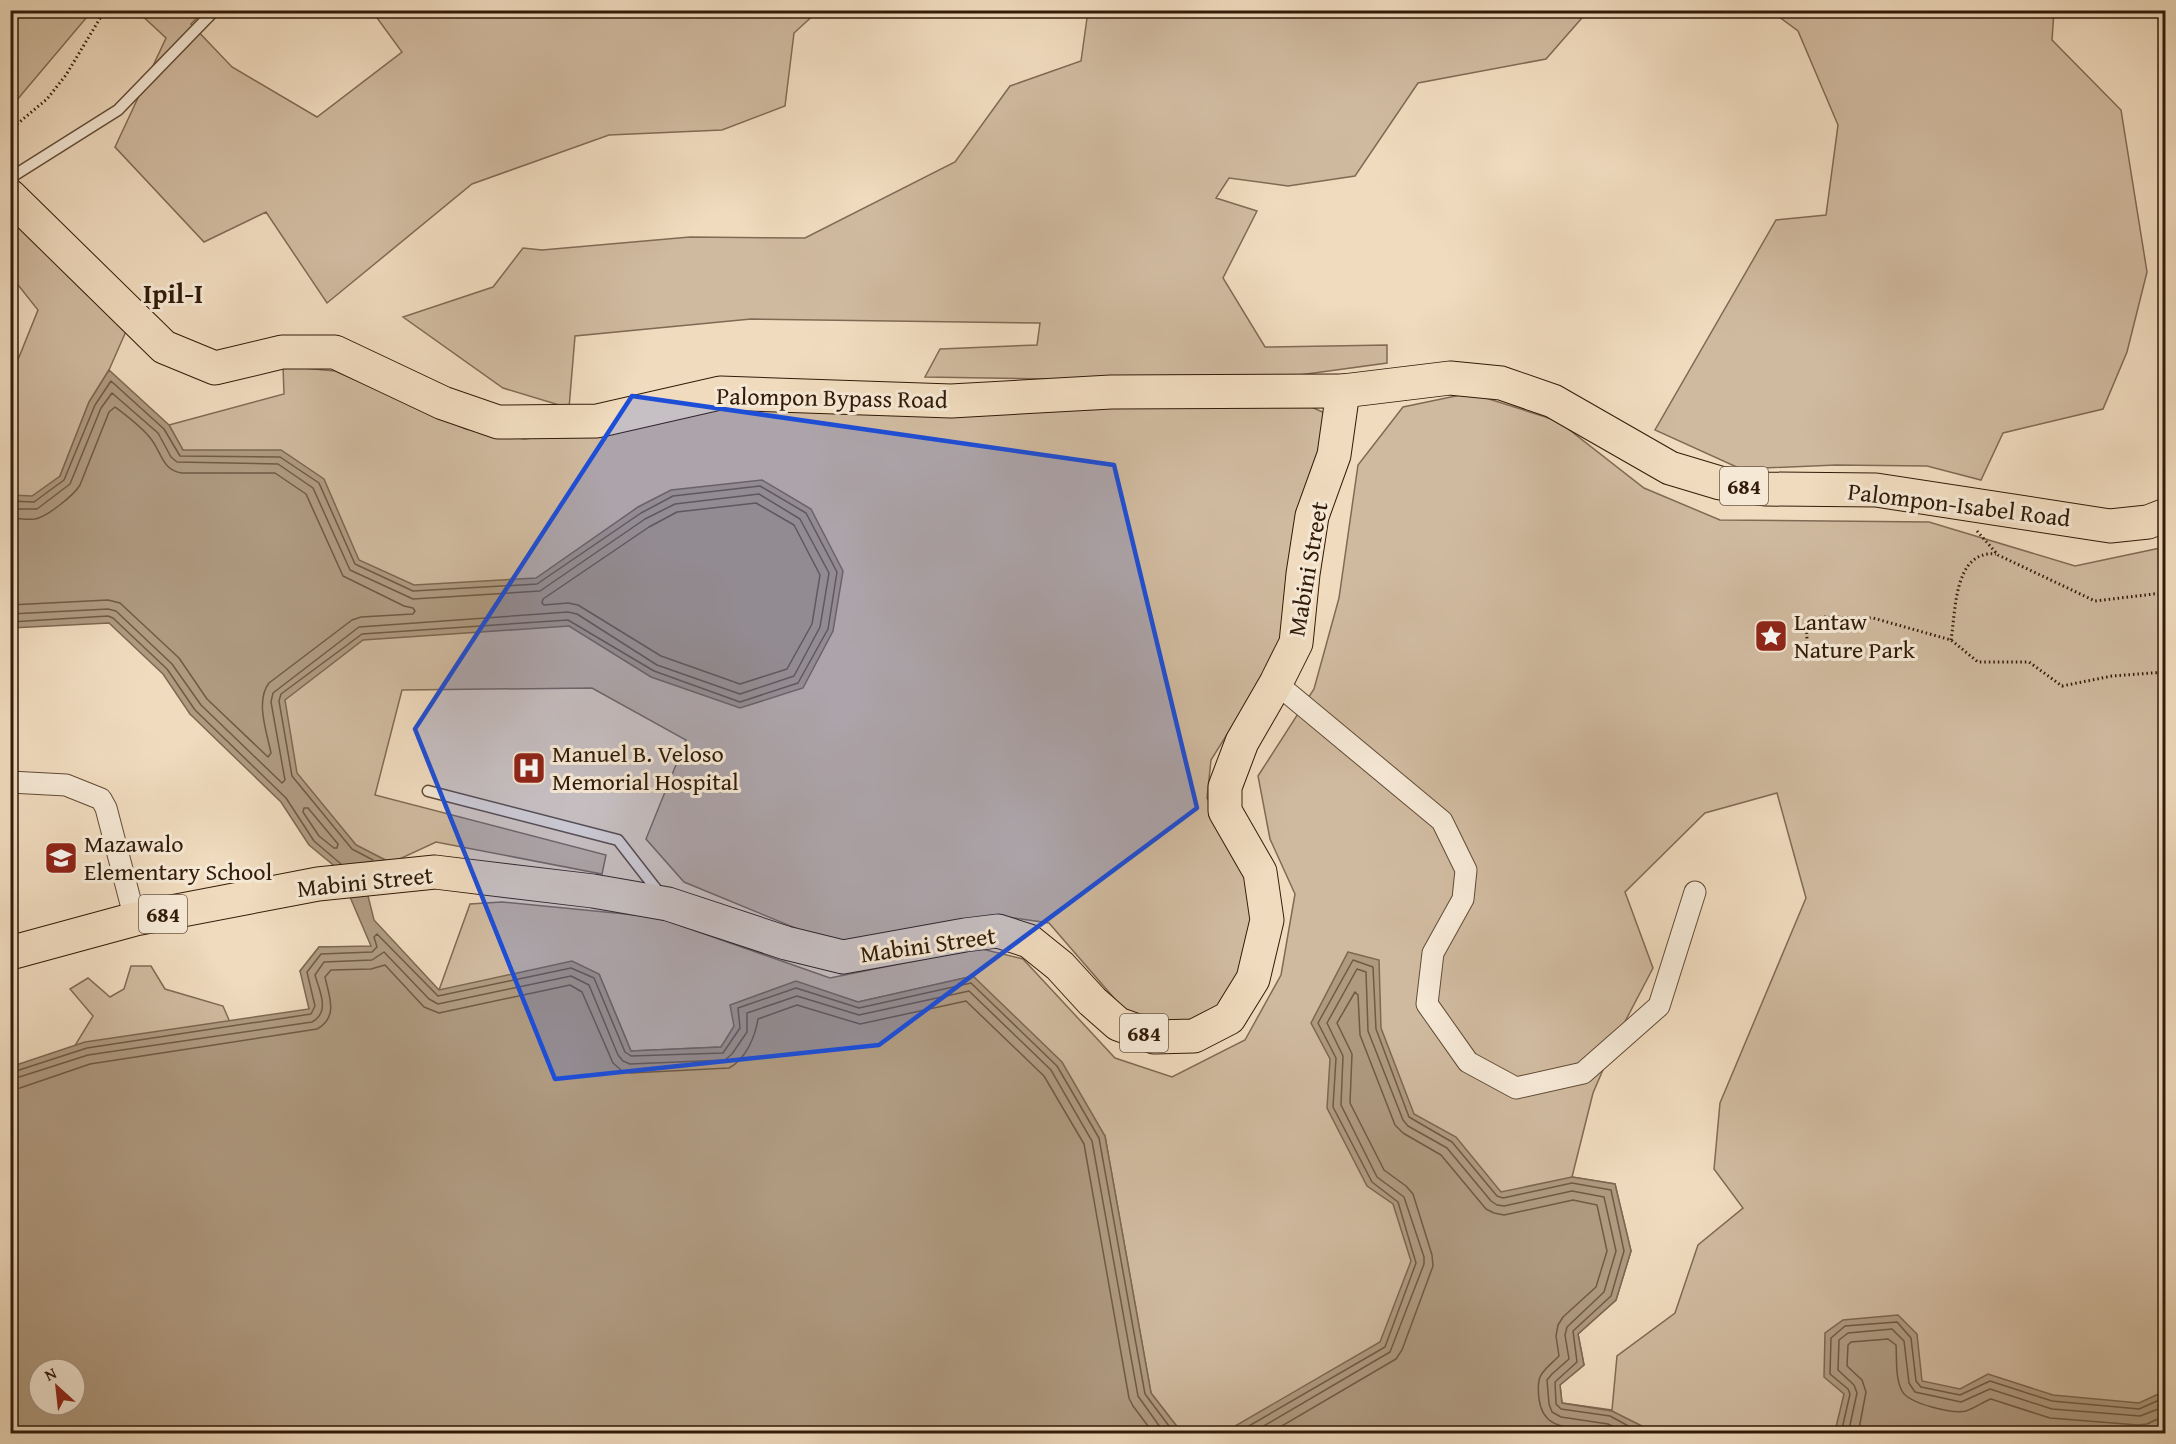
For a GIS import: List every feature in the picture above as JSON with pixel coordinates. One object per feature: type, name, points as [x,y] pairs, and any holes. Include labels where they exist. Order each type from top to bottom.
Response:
[{"type":"main road","name":"Palompon Bypass Road","points":[[10,196],[164,347],[215,368],[282,352],[335,352],[443,403],[498,422],[597,421],[720,393],[951,401],[1111,392],[1343,391]]},
{"type":"main road","name":"Palompon-Isabel Road","points":[[1343,391],[1450,378],[1501,383],[1553,401],[1670,468],[1720,483],[1765,489],[1876,490],[2110,526],[2148,522],[2166,515]]},
{"type":"main road","name":"Mabini Street","points":[[10,953],[135,919],[318,884],[435,872],[593,891],[668,904],[786,943],[843,957],[998,931],[1029,940],[1060,966],[1118,1024],[1154,1037],[1194,1036],[1229,1018],[1253,979],[1267,920],[1260,872],[1225,811],[1225,787],[1242,742],[1296,643],[1312,516],[1334,455],[1343,391]]},
{"type":"street","points":[[1276,683],[1442,821],[1466,870],[1463,899],[1433,953],[1426,1004],[1468,1062],[1516,1089],[1583,1073],[1659,1006],[1695,892]]},
{"type":"street","points":[[10,782],[66,785],[101,799],[106,808],[135,919]]},
{"type":"lane","points":[[10,178],[118,110],[215,10]]},
{"type":"lane","points":[[428,791],[618,840],[668,904]]},
{"type":"path","points":[[10,130],[47,99],[66,75],[102,15]]},
{"type":"path","points":[[1976,531],[1998,555]]},
{"type":"path","points":[[1951,640],[1960,580],[1967,564],[1984,553],[1998,555],[2095,601],[2154,594],[2166,595]]},
{"type":"path","points":[[1793,658],[1803,654],[1808,639],[1806,621],[1822,617],[1873,618],[1951,640],[1978,662],[2029,662],[2062,686],[2112,676],[2166,672]]},
{"type":"highlighted area","points":[[632,396],[1114,465],[1197,808],[879,1045],[555,1079],[415,729]]},
{"type":"shaded area","points":[[10,11],[92,11],[11,107]]},
{"type":"shaded area","points":[[137,11],[204,11],[191,24],[232,67],[317,117],[402,52],[372,11],[818,11],[794,33],[785,106],[722,130],[609,135],[472,184],[327,303],[266,212],[204,242],[115,147],[166,38]]},
{"type":"shaded area","points":[[1088,11],[1588,11],[1546,59],[1418,83],[1355,176],[1288,186],[1229,178],[1216,198],[1257,211],[1223,278],[1265,347],[1387,345],[1387,363],[1248,382],[925,377],[940,349],[1037,345],[1040,323],[751,319],[575,336],[569,408],[503,388],[403,317],[493,287],[523,248],[542,250],[690,237],[805,238],[955,162],[1010,86],[1081,61]]},
{"type":"shaded area","points":[[1771,11],[2054,11],[2052,40],[2121,110],[2147,272],[2127,352],[2103,409],[2003,433],[1981,480],[1927,466],[1836,465],[1741,469],[1655,430],[1776,220],[1826,215],[1838,125],[1798,31]]},
{"type":"shaded area","points":[[10,209],[127,329],[109,370],[89,402],[60,476],[183,450],[169,425],[284,394],[283,366],[335,371],[466,429],[524,439],[629,427],[719,406],[1307,405],[1327,414],[1281,648],[1211,760],[1207,798],[1244,859],[1257,916],[1234,993],[1210,1015],[1163,1025],[1127,1013],[1049,923],[993,915],[839,946],[684,882],[646,839],[686,740],[592,688],[402,690],[375,795],[606,855],[602,874],[436,842],[391,863],[356,845],[297,774],[190,714],[120,580],[11,628],[11,377],[38,310],[11,276]]},
{"type":"shaded area","points":[[1470,393],[1558,421],[1644,488],[1720,520],[1929,522],[2075,566],[2165,547],[2165,1433],[1182,1433],[1151,1393],[1105,1136],[973,976],[858,1002],[796,982],[735,1026],[721,1047],[631,1051],[599,974],[575,1433],[11,1433],[10,1330],[71,1052],[93,1016],[70,989],[88,978],[110,997],[124,989],[131,966],[151,966],[165,989],[223,1006],[235,1034],[361,1100],[300,971],[319,947],[372,947],[439,990],[470,904],[502,902],[656,917],[830,978],[978,948],[1023,959],[1115,1058],[1172,1077],[1245,1040],[1281,975],[1295,894],[1270,839],[1258,776],[1314,689],[1339,598],[1358,465],[1403,407]],"holes":[[[1777,793],[1806,898],[1720,1103],[1714,1169],[1743,1208],[1698,1245],[1675,1313],[1617,1356],[1612,1410],[1562,1403],[1560,1385],[1584,1365],[1578,1334],[1616,1300],[1631,1251],[1615,1184],[1572,1177],[1593,1093],[1618,1035],[1653,968],[1625,892],[1705,813]]]},
{"type":"water","points":[[109,370],[169,425],[183,450],[281,450],[324,479],[359,560],[414,585],[536,578],[638,507],[671,490],[762,480],[811,509],[843,571],[833,631],[803,688],[740,708],[651,677],[569,626],[363,640],[285,700],[297,773],[356,845],[391,863],[366,888],[374,920],[439,990],[572,961],[599,974],[631,1051],[721,1047],[734,1026],[730,1005],[796,981],[858,1002],[973,976],[1062,1062],[1105,1136],[1151,1393],[1182,1433],[11,1433],[10,1067],[85,1042],[309,1009],[300,971],[319,947],[371,946],[338,869],[309,845],[281,802],[190,714],[163,674],[109,623],[11,628],[11,495],[32,496],[60,476],[89,402]]},
{"type":"water","points":[[1348,952],[1379,960],[1381,1028],[1414,1114],[1456,1137],[1501,1192],[1572,1177],[1615,1184],[1631,1251],[1616,1300],[1578,1334],[1584,1365],[1560,1385],[1562,1403],[1612,1411],[1656,1433],[1223,1433],[1380,1342],[1411,1261],[1393,1204],[1367,1186],[1327,1108],[1330,1059],[1311,1023]]},
{"type":"water","points":[[1898,1315],[1917,1334],[1922,1381],[1960,1389],[1988,1374],[2053,1395],[2139,1403],[2165,1391],[2165,1433],[1830,1433],[1836,1427],[1844,1394],[1824,1377],[1825,1333],[1843,1320]]},
{"type":"place","name":"Lantaw Nature Park","points":[[1771,636]]},
{"type":"place","name":"Manuel B. Veloso Memorial Hospital","points":[[529,768]]},
{"type":"place","name":"Mazawalo Elementary School","points":[[61,858]]},
{"type":"district","name":"Ipil-I","points":[[173,294]]}]
